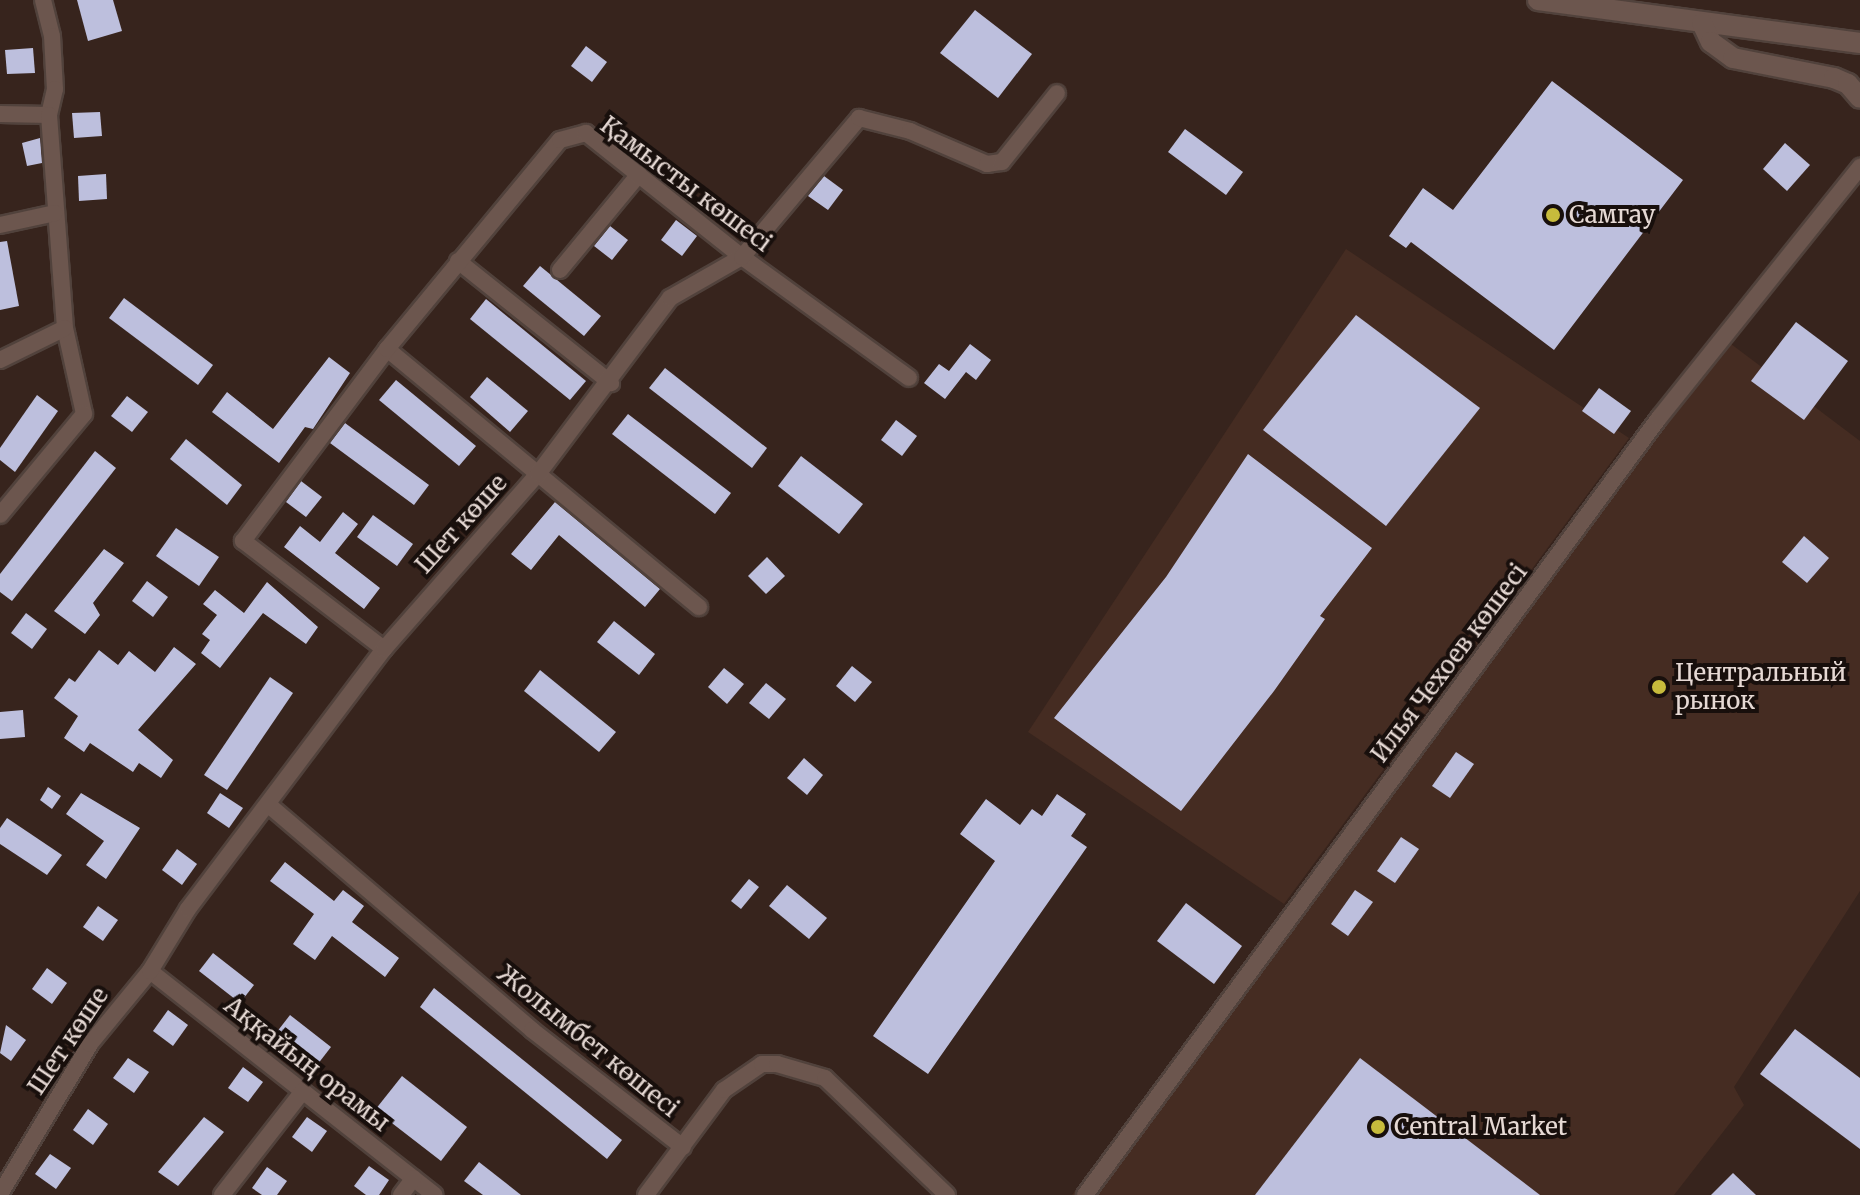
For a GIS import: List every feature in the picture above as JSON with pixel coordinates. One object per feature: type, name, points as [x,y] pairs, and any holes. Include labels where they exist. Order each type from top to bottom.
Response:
[{"type":"main road","points":[[1538,0],[1860,43]]},
{"type":"main road","points":[[1702,23],[1711,42],[1733,58],[1834,78],[1848,84],[1860,98]]},
{"type":"street","points":[[0,515],[84,414],[75,356],[65,328],[49,115],[55,89],[52,36],[43,0]]},
{"type":"street","name":"Шет көше","points":[[0,1194],[90,1044],[150,971],[188,909],[270,806],[384,649],[538,474],[611,383],[670,298],[742,257],[859,118],[910,131],[987,164],[1002,162],[1057,93]]},
{"type":"street","points":[[0,114],[49,115]]},
{"type":"street","name":"Қамысты көшесі","points":[[384,649],[243,541],[387,349],[560,140],[586,133],[742,257],[909,378]]},
{"type":"street","name":"Илья Чехоев көшесі","points":[[1085,1195],[1659,418],[1860,167]]},
{"type":"street","points":[[560,270],[639,174]]},
{"type":"street","points":[[0,225],[55,213]]},
{"type":"street","points":[[458,261],[611,383]]},
{"type":"street","points":[[0,360],[65,328]]},
{"type":"street","points":[[387,349],[699,607]]},
{"type":"street","name":"Жолымбет көшесі","points":[[270,806],[532,1030],[683,1147],[724,1090],[742,1075],[762,1064],[797,1067],[825,1078],[947,1195]]},
{"type":"street","name":"Аққайың орамы","points":[[150,971],[435,1195]]},
{"type":"street","points":[[222,1195],[303,1091]]},
{"type":"street","points":[[646,1195],[683,1147]]},
{"type":"street","points":[[401,1195],[414,1178]]},
{"type":"shaded area","points":[[1346,249],[1629,438],[1284,904],[1028,732]]},
{"type":"shaded area","name":"Центральный рынок","points":[[1719,335],[1860,441],[1860,891],[1734,1087],[1744,1105],[1674,1195],[1072,1195],[1613,482]]},
{"type":"building","points":[[77,0],[113,0],[122,31],[88,41]]},
{"type":"building","points":[[975,10],[1032,54],[998,98],[940,53]]},
{"type":"building","points":[[586,46],[607,62],[592,82],[571,66]]},
{"type":"building","points":[[33,48],[35,73],[7,74],[5,50]]},
{"type":"building","name":"Самгау","points":[[1552,81],[1683,180],[1554,350],[1411,242],[1406,248],[1389,236],[1423,188],[1453,210]]},
{"type":"building","points":[[100,112],[102,136],[74,138],[72,113]]},
{"type":"building","points":[[1185,129],[1243,172],[1226,195],[1168,152]]},
{"type":"building","points":[[40,138],[42,163],[27,166],[22,143]]},
{"type":"building","points":[[1785,143],[1810,165],[1787,191],[1763,169]]},
{"type":"building","points":[[106,174],[107,199],[79,201],[78,176]]},
{"type":"building","points":[[824,176],[843,190],[828,210],[808,196]]},
{"type":"building","points":[[676,220],[697,236],[682,256],[661,240]]},
{"type":"building","points":[[610,226],[628,240],[612,260],[594,246]]},
{"type":"building","points":[[7,241],[19,306],[0,310],[0,242]]},
{"type":"building","points":[[540,266],[601,316],[584,336],[523,286]]},
{"type":"building","points":[[124,298],[213,365],[198,385],[109,318]]},
{"type":"building","points":[[486,299],[586,381],[570,400],[470,319]]},
{"type":"building","points":[[1356,315],[1480,408],[1386,526],[1263,430]]},
{"type":"building","points":[[1796,322],[1848,361],[1804,420],[1751,381]]},
{"type":"building","points":[[970,344],[991,360],[976,380],[966,372],[945,399],[924,383],[939,364],[949,371]]},
{"type":"building","points":[[329,357],[350,373],[313,429],[305,427],[279,463],[212,412],[227,392],[273,429]]},
{"type":"building","points":[[665,368],[767,448],[752,468],[649,388]]},
{"type":"building","points":[[487,377],[528,411],[510,432],[470,397]]},
{"type":"building","points":[[396,380],[476,446],[459,466],[379,400]]},
{"type":"building","points":[[1599,388],[1631,411],[1614,434],[1582,411]]},
{"type":"building","points":[[37,395],[58,411],[15,472],[0,460],[0,448]]},
{"type":"building","points":[[127,396],[148,412],[132,432],[111,416]]},
{"type":"building","points":[[628,414],[731,493],[715,514],[612,434]]},
{"type":"building","points":[[896,420],[917,436],[902,456],[881,440]]},
{"type":"building","points":[[345,423],[429,485],[414,505],[330,443]]},
{"type":"building","points":[[186,439],[242,485],[227,505],[170,459]]},
{"type":"building","points":[[95,451],[116,468],[12,601],[0,592],[0,574]]},
{"type":"building","points":[[1248,454],[1372,548],[1320,616],[1325,619],[1274,691],[1181,811],[1054,718],[1166,577]]},
{"type":"building","points":[[801,456],[863,504],[839,534],[778,486]]},
{"type":"building","points":[[301,481],[322,497],[306,517],[286,502]]},
{"type":"building","points":[[555,502],[660,589],[645,607],[559,535],[531,570],[511,554]]},
{"type":"building","points":[[343,512],[358,524],[335,553],[380,588],[364,609],[284,547],[300,526],[320,542]]},
{"type":"building","points":[[373,515],[413,544],[397,566],[357,537]]},
{"type":"building","points":[[176,528],[219,557],[199,586],[156,556]]},
{"type":"building","points":[[1804,536],[1829,558],[1807,583],[1782,562]]},
{"type":"building","points":[[104,549],[124,563],[93,603],[100,615],[85,634],[54,611]]},
{"type":"building","points":[[767,557],[785,576],[766,594],[748,576]]},
{"type":"building","points":[[147,581],[168,597],[153,617],[132,601]]},
{"type":"building","points":[[267,582],[318,627],[306,644],[263,613],[220,668],[201,653],[210,640],[202,634],[217,615],[203,604],[215,590],[244,613]]},
{"type":"building","points":[[26,613],[47,629],[32,649],[11,633]]},
{"type":"building","points":[[614,621],[655,654],[639,675],[597,642]]},
{"type":"building","points":[[174,647],[196,664],[138,730],[173,760],[161,778],[139,763],[133,772],[90,743],[84,752],[64,738],[78,716],[54,698],[69,678],[75,682],[99,650],[118,665],[129,651],[155,672]]},
{"type":"building","points":[[852,666],[872,682],[855,702],[836,686]]},
{"type":"building","points":[[724,668],[744,684],[727,704],[708,687]]},
{"type":"building","points":[[540,670],[616,732],[599,752],[524,691]]},
{"type":"building","points":[[270,677],[293,693],[227,790],[204,775]]},
{"type":"building","points":[[766,683],[786,699],[769,719],[749,703]]},
{"type":"building","points":[[23,710],[25,737],[0,739],[0,712]]},
{"type":"building","points":[[1456,752],[1474,764],[1450,798],[1432,786]]},
{"type":"building","points":[[804,758],[823,775],[807,795],[787,778]]},
{"type":"building","points":[[48,787],[61,796],[52,809],[40,800]]},
{"type":"building","points":[[81,793],[140,828],[106,879],[86,865],[104,841],[66,814]]},
{"type":"building","points":[[220,793],[243,808],[229,828],[207,813]]},
{"type":"building","points":[[1057,794],[1086,814],[1071,836],[1087,847],[928,1074],[873,1036],[995,861],[960,834],[986,799],[1020,825],[1032,809],[1042,816]]},
{"type":"building","points":[[7,818],[62,855],[47,875],[0,844],[0,828]]},
{"type":"building","points":[[1401,837],[1419,849],[1395,883],[1377,871]]},
{"type":"building","points":[[177,849],[197,864],[182,885],[162,870]]},
{"type":"building","points":[[285,862],[334,901],[343,890],[364,906],[352,922],[399,958],[385,977],[332,936],[315,960],[293,944],[314,914],[270,881]]},
{"type":"building","points":[[749,879],[759,887],[741,909],[731,901]]},
{"type":"building","points":[[787,885],[827,918],[809,939],[769,906]]},
{"type":"building","points":[[1355,890],[1373,902],[1348,936],[1331,924]]},
{"type":"building","points":[[1186,903],[1242,946],[1214,984],[1157,941]]},
{"type":"building","points":[[98,906],[118,920],[103,941],[83,927]]},
{"type":"building","points":[[213,953],[254,985],[240,1003],[199,971]]},
{"type":"building","points":[[47,968],[67,983],[52,1004],[32,989]]},
{"type":"building","points":[[434,988],[622,1140],[607,1159],[420,1007]]},
{"type":"building","points":[[168,1010],[188,1025],[173,1046],[153,1031]]},
{"type":"building","points":[[290,1015],[331,1047],[307,1078],[266,1046]]},
{"type":"building","points":[[6,1025],[26,1040],[11,1061],[0,1053]]},
{"type":"building","points":[[1795,1029],[1860,1078],[1860,1149],[1760,1074]]},
{"type":"building","points":[[128,1058],[149,1072],[134,1093],[113,1078]]},
{"type":"building","name":"Central Market","points":[[1360,1058],[1540,1195],[1255,1195]]},
{"type":"building","points":[[243,1067],[263,1082],[248,1102],[228,1088]]},
{"type":"building","points":[[402,1076],[467,1127],[441,1161],[375,1110]]},
{"type":"building","points":[[88,1109],[108,1124],[93,1145],[73,1130]]},
{"type":"building","points":[[204,1117],[224,1132],[178,1186],[158,1172]]},
{"type":"building","points":[[307,1117],[327,1131],[312,1152],[292,1137]]},
{"type":"building","points":[[50,1154],[71,1168],[56,1189],[35,1174]]},
{"type":"building","points":[[479,1162],[521,1195],[483,1195],[464,1181]]},
{"type":"building","points":[[369,1166],[389,1180],[379,1195],[366,1195],[354,1186]]},
{"type":"building","points":[[267,1167],[287,1181],[277,1195],[262,1195],[252,1188]]},
{"type":"building","points":[[1733,1173],[1756,1195],[1711,1195]]},
{"type":"place","name":"Самгау","points":[[1553,215]]},
{"type":"place","name":"Центральный рынок","points":[[1659,687]]},
{"type":"place","name":"Central Market","points":[[1378,1127]]}]
